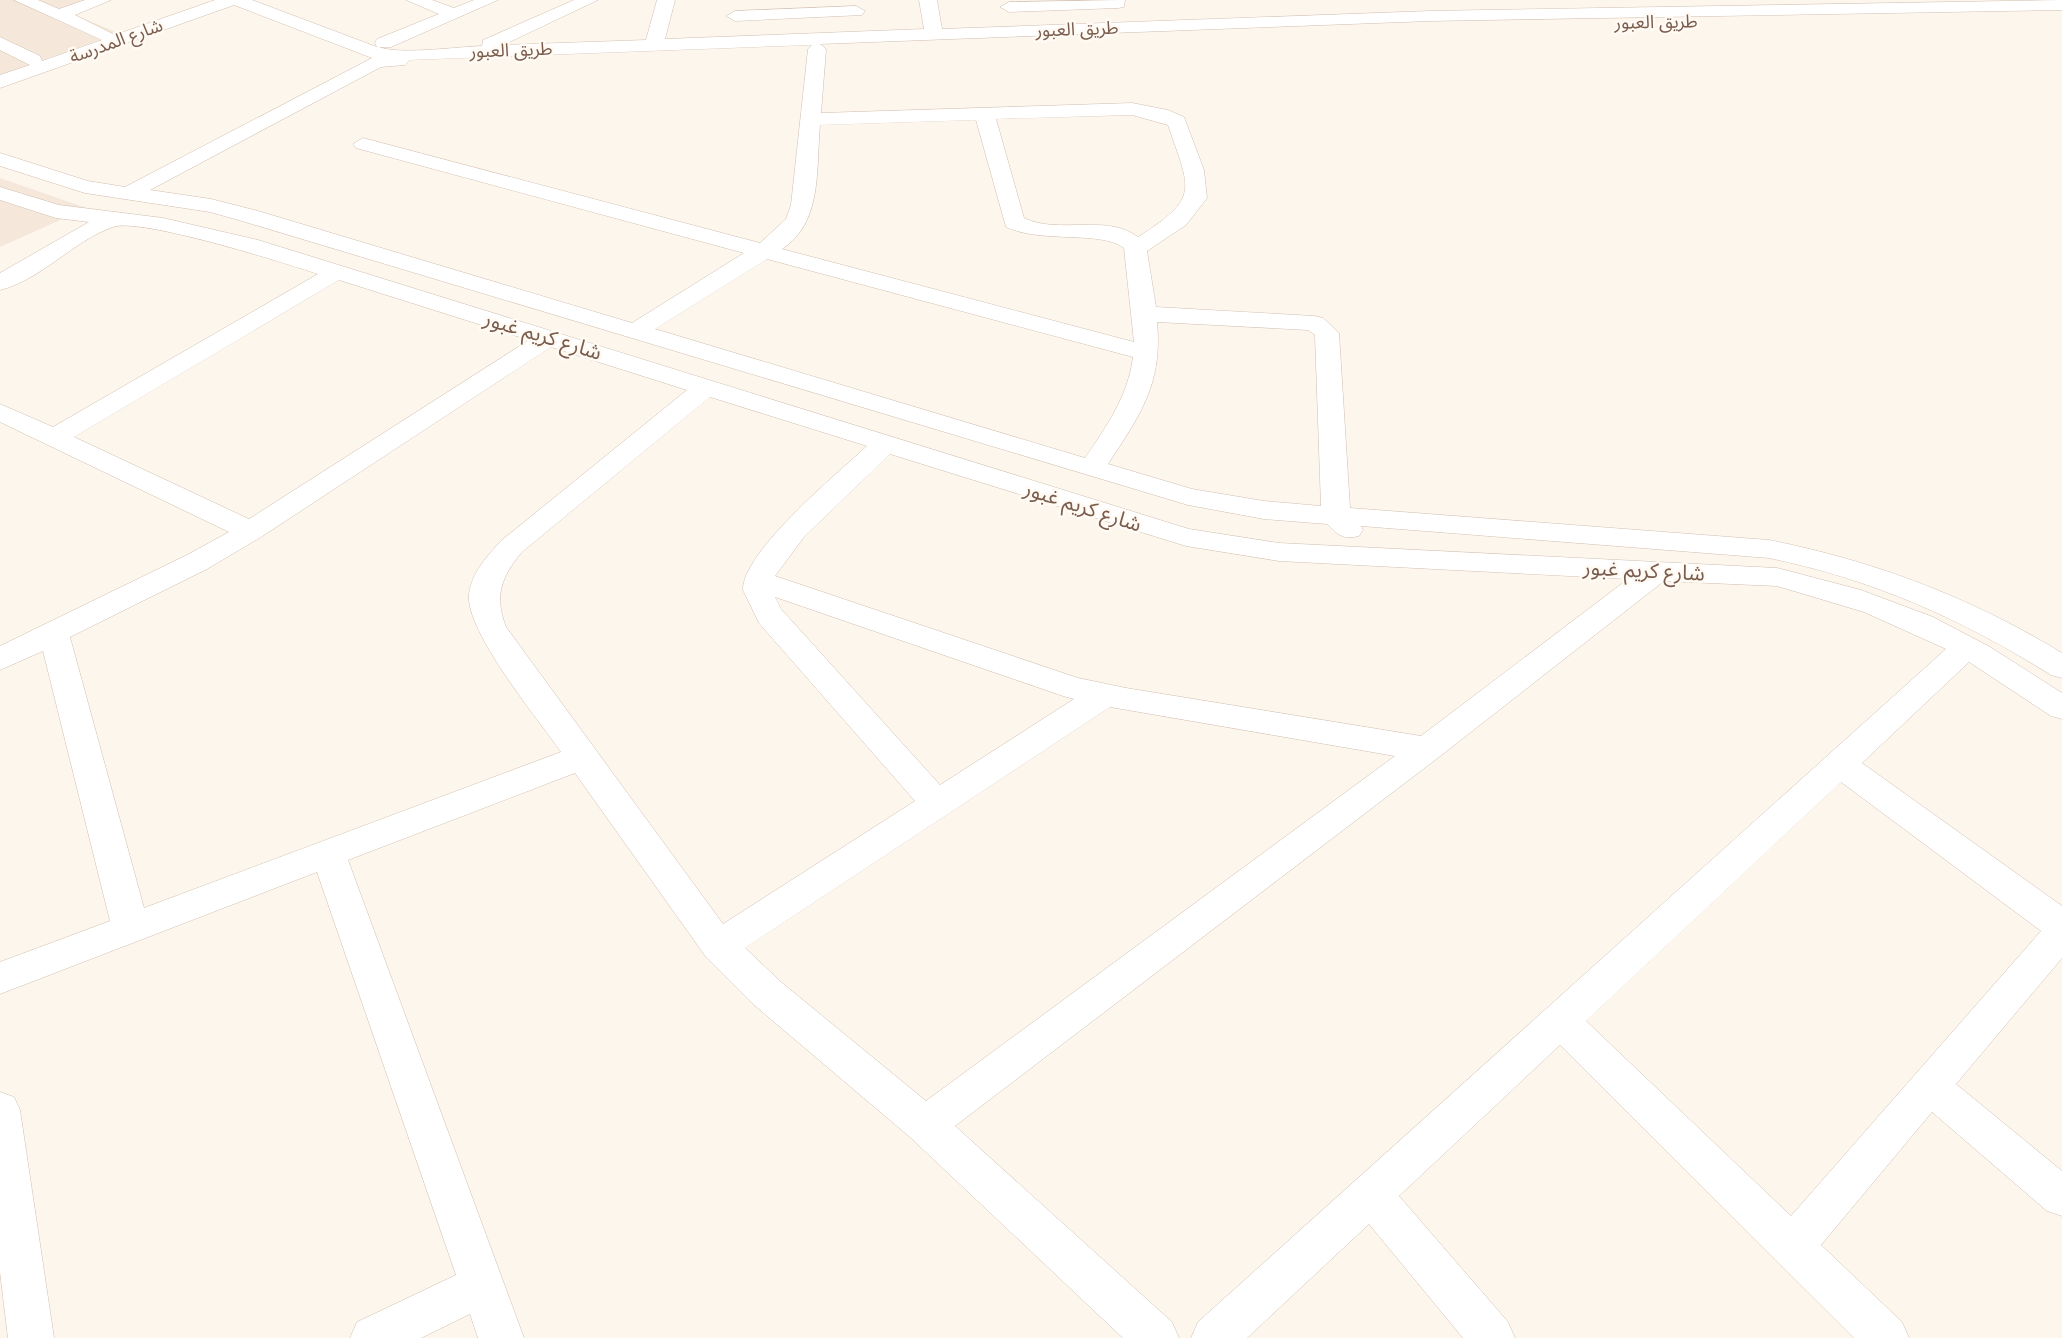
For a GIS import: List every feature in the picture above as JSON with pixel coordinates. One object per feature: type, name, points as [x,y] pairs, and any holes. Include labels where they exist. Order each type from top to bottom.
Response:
[{"type":"street","points":[[59,15],[102,0]]},
{"type":"street","points":[[168,0],[187,7]]},
{"type":"street","name":"شارع المدرسة","points":[[0,71],[206,0]]},
{"type":"street","points":[[234,0],[387,50]]},
{"type":"street","name":"شارع المدرسة","points":[[0,82],[234,0]]},
{"type":"street","points":[[267,0],[409,61]]},
{"type":"street","points":[[415,0],[455,14]]},
{"type":"street","points":[[137,195],[387,50],[455,14],[489,0]]},
{"type":"street","points":[[473,51],[589,0]]},
{"type":"street","points":[[646,0],[666,3],[654,45]]},
{"type":"street","points":[[928,0],[934,35]]},
{"type":"street","points":[[1015,32],[1009,4],[1112,1],[1157,21]]},
{"type":"street","points":[[22,4],[59,15],[106,35]]},
{"type":"street","name":"طريق العبور","points":[[137,195],[409,61],[473,51],[1015,32],[1157,21],[1424,7],[1575,4],[2062,5]]},
{"type":"street","points":[[733,42],[736,8],[855,6],[856,37]]},
{"type":"street","name":"طريق العبور","points":[[1229,19],[1513,24],[2062,15]]},
{"type":"street","name":"طريق العبور","points":[[409,61],[432,63],[817,49],[1157,21]]},
{"type":"street","points":[[0,43],[33,60]]},
{"type":"street","points":[[634,331],[766,251],[790,231],[800,213],[817,49]]},
{"type":"street","points":[[810,119],[1132,109],[1161,114],[1177,121],[1198,183],[1196,201],[1185,217],[1135,249]]},
{"type":"street","points":[[985,114],[1014,222],[1028,229],[1120,236],[1133,242],[1146,353],[1144,374],[1134,401],[1091,470]]},
{"type":"street","points":[[363,144],[1146,353]]},
{"type":"street","name":"شارع كريم غبور","points":[[0,159],[66,182],[240,213],[1091,470],[1217,504],[1336,516],[1769,549],[1808,556],[1887,578],[1959,607],[2062,667]]},
{"type":"street","name":"شارع كريم غبور","points":[[0,194],[56,211],[209,234],[551,337],[1186,537],[1279,552],[1777,577],[1813,585],[1886,609],[1967,647],[2062,708]]},
{"type":"street","points":[[0,264],[97,217]]},
{"type":"street","points":[[0,283],[97,217]]},
{"type":"street","points":[[53,438],[337,272]]},
{"type":"street","points":[[1142,314],[1314,323],[1325,329],[1336,516],[1350,533],[1346,546],[1332,554]]},
{"type":"street","points":[[0,659],[251,531],[551,337]]},
{"type":"street","points":[[707,386],[512,546],[494,566],[484,587],[483,609],[492,629],[672,886],[719,946],[767,993],[925,1125],[1156,1338]]},
{"type":"street","points":[[0,412],[251,531]]},
{"type":"street","points":[[886,443],[771,556],[758,581],[762,605],[770,616],[937,804]]},
{"type":"street","points":[[1437,560],[1423,550],[1418,538],[1425,528],[1441,524]]},
{"type":"street","points":[[925,1125],[1427,749],[1657,571]]},
{"type":"street","points":[[758,581],[1045,679],[1104,695],[1427,749]]},
{"type":"street","points":[[54,633],[131,929]]},
{"type":"street","points":[[1214,1338],[1967,647]]},
{"type":"street","points":[[719,946],[1104,695]]},
{"type":"street","points":[[0,978],[582,757]]},
{"type":"street","points":[[1839,763],[2062,926]]},
{"type":"street","points":[[328,854],[501,1338]]},
{"type":"street","points":[[1792,1246],[2062,932]]},
{"type":"street","points":[[1560,1020],[1886,1338]]},
{"type":"street","points":[[1930,1086],[2062,1197]]},
{"type":"street","points":[[0,1110],[10,1267],[31,1338]]},
{"type":"street","points":[[1371,1194],[1492,1338]]},
{"type":"street","points":[[373,1338],[482,1285]]},
{"type":"shaded area","points":[[0,0],[89,0],[62,10],[119,33],[0,75]]},
{"type":"shaded area","points":[[0,178],[72,203],[87,208],[0,247]]}]
